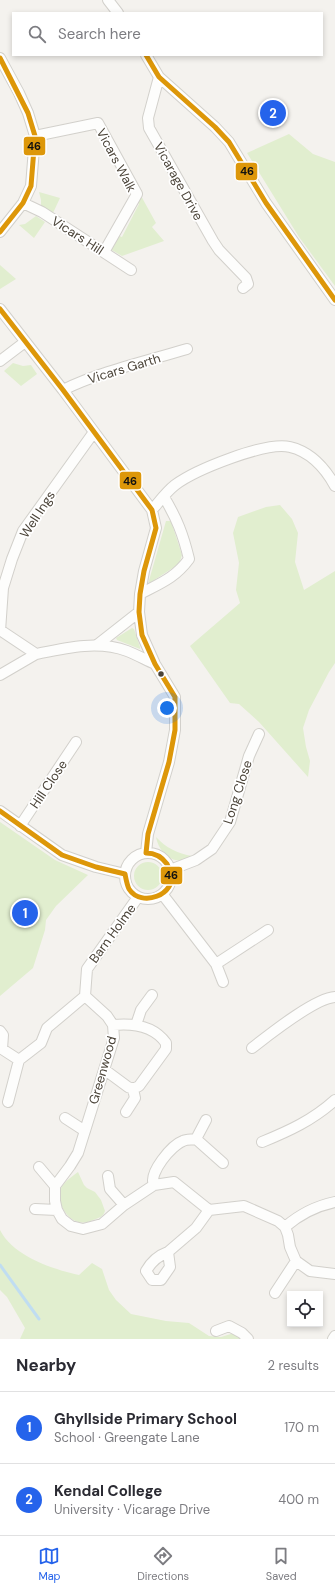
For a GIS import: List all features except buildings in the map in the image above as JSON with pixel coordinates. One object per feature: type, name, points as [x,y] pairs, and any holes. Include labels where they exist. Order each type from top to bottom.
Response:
[{"type":"street","points":[[108,0],[117,12]]},
{"type":"street","points":[[147,56],[159,77],[215,127],[229,142],[266,203],[335,300]]},
{"type":"street","points":[[0,58],[3,72],[19,92],[28,113],[35,136],[31,186],[23,203],[0,232]]},
{"type":"street","name":"Vicarage Drive","points":[[159,77],[148,118],[149,128],[213,241],[219,250],[243,274]]},
{"type":"street","name":"Vicars Walk","points":[[35,136],[98,123],[137,194],[104,252]]},
{"type":"street","name":"Vicars Hill","points":[[23,203],[42,212],[131,270]]},
{"type":"street","points":[[243,288],[248,284],[243,274],[252,267]]},
{"type":"street","points":[[0,309],[63,390],[152,510],[156,528],[140,594],[139,612],[142,635],[155,664],[175,697],[175,730],[169,762],[148,834],[146,853]]},
{"type":"street","points":[[0,361],[25,342]]},
{"type":"street","name":"Vicars Garth","points":[[63,390],[74,384],[116,370],[187,349]]},
{"type":"street","name":"Well Ings","points":[[36,654],[0,630],[3,588],[23,531],[94,432]]},
{"type":"street","points":[[152,510],[174,486],[191,475],[218,463],[268,448],[290,446],[316,460],[328,473],[335,486]]},
{"type":"street","points":[[140,594],[170,579],[189,559],[185,539],[177,519],[164,498]]},
{"type":"street","points":[[97,645],[139,612]]},
{"type":"street","points":[[0,675],[36,654],[75,647],[97,645],[126,650],[155,664]]},
{"type":"street","name":"Long Close","points":[[170,870],[196,860],[212,849],[230,822],[249,756],[259,734]]},
{"type":"street","name":"Hill Close","points":[[20,826],[76,742]]},
{"type":"street","points":[[0,811],[62,855],[96,867],[125,874]]},
{"type":"street","points":[[146,853],[163,858],[170,870],[170,883],[162,895],[150,900],[138,897],[132,893],[128,888],[125,874],[131,861],[136,856],[146,853]]},
{"type":"street","points":[[162,895],[216,964],[223,982]]},
{"type":"street","name":"Barn Holme","points":[[85,996],[87,969],[138,897]]},
{"type":"street","points":[[216,964],[268,930]]},
{"type":"street","points":[[136,1025],[141,1010],[152,995]]},
{"type":"street","points":[[8,1102],[19,1060],[42,1043],[47,1028],[85,996]]},
{"type":"street","name":"Greenwood","points":[[55,1186],[78,1153],[114,1038],[113,1025],[106,1016],[85,996]]},
{"type":"street","points":[[252,1048],[315,1003],[327,997],[335,997]]},
{"type":"street","points":[[105,1070],[133,1089],[139,1086],[166,1049],[166,1044],[157,1033],[136,1025],[113,1025]]},
{"type":"street","points":[[0,1031],[3,1035],[1,1050],[19,1060]]},
{"type":"street","points":[[126,1112],[135,1098],[133,1089]]},
{"type":"street","points":[[262,1142],[310,1120],[335,1100]]},
{"type":"street","points":[[65,1118],[85,1131]]},
{"type":"street","points":[[196,1139],[206,1120]]},
{"type":"street","points":[[154,1185],[152,1177],[170,1151],[184,1140],[196,1139],[223,1163]]},
{"type":"street","points":[[38,1167],[55,1186],[55,1202],[57,1210],[62,1218],[71,1226],[83,1229],[106,1221],[154,1185],[174,1182],[209,1210],[244,1206],[278,1221],[285,1227],[290,1247],[296,1261],[310,1272],[335,1274]]},
{"type":"street","points":[[108,1176],[110,1189],[124,1206]]},
{"type":"street","points":[[285,1227],[295,1218],[318,1206],[335,1202]]},
{"type":"street","points":[[35,1209],[57,1210]]},
{"type":"street","points":[[168,1252],[196,1228],[209,1210]]},
{"type":"street","points":[[276,1293],[296,1261]]},
{"type":"street","points":[[216,1331],[229,1326],[242,1333],[248,1339]]},
{"type":"green space","points":[[289,134],[313,154],[335,162],[335,286],[299,237],[247,153]]},
{"type":"green space","points":[[39,192],[60,198],[53,213],[41,206]]},
{"type":"green space","points":[[140,194],[156,223],[152,227],[164,241],[122,256],[110,249],[117,235],[122,237],[139,204],[136,201]]},
{"type":"green space","points":[[36,216],[45,222],[34,238],[19,225],[25,224]]},
{"type":"green space","points":[[0,265],[16,279],[0,289]]},
{"type":"green space","points":[[13,363],[23,366],[31,365],[37,374],[21,386],[4,371]]},
{"type":"green space","points":[[280,505],[292,519],[298,533],[295,562],[304,590],[335,571],[335,663],[309,710],[303,728],[310,761],[308,777],[259,722],[239,704],[230,703],[190,646],[240,603],[236,590],[239,563],[233,533],[238,517],[266,507]]},
{"type":"green space","points":[[166,521],[171,521],[182,555],[179,564],[148,584]]},
{"type":"green space","points":[[132,628],[134,629],[140,649],[117,640],[116,638]]},
{"type":"green space","points":[[0,822],[55,860],[88,875],[56,906],[46,920],[45,930],[33,968],[0,996]]},
{"type":"green space","points":[[156,837],[172,850],[192,856],[186,859],[174,860],[164,854]]},
{"type":"green space","points":[[148,862],[158,866],[162,876],[158,886],[148,890],[138,886],[134,876],[138,866]]},
{"type":"green space","points":[[78,1172],[84,1185],[95,1192],[101,1200],[105,1211],[100,1217],[83,1223],[70,1218],[61,1205],[59,1198],[59,1193],[62,1187]]},
{"type":"green space","points":[[0,1230],[14,1247],[34,1260],[46,1265],[79,1275],[92,1263],[102,1269],[109,1290],[116,1300],[131,1314],[166,1321],[189,1323],[209,1336],[221,1337],[234,1333],[241,1339],[20,1339],[25,1328],[7,1297],[0,1290]]},
{"type":"waterway","points":[[0,1265],[39,1319]]},
{"type":"transit line","name":"46","points":[[147,56],[159,77],[215,127],[229,142],[266,203],[335,300]]},
{"type":"transit line","name":"46","points":[[0,58],[28,113],[35,136],[31,186],[23,203],[0,232]]},
{"type":"transit line","name":"46","points":[[0,309],[63,390],[152,510],[156,528],[144,571],[139,612],[142,635],[155,664],[175,697],[175,730],[169,762],[148,834],[146,853],[158,856],[167,864],[171,870],[169,887],[157,896],[149,898],[141,898],[134,895],[129,889],[125,874],[96,867],[62,855],[0,811]]},
{"type":"place","name":"Kendal College","points":[[273,113]]},
{"type":"place","name":"Ghyllside Primary School","points":[[25,913]]}]
